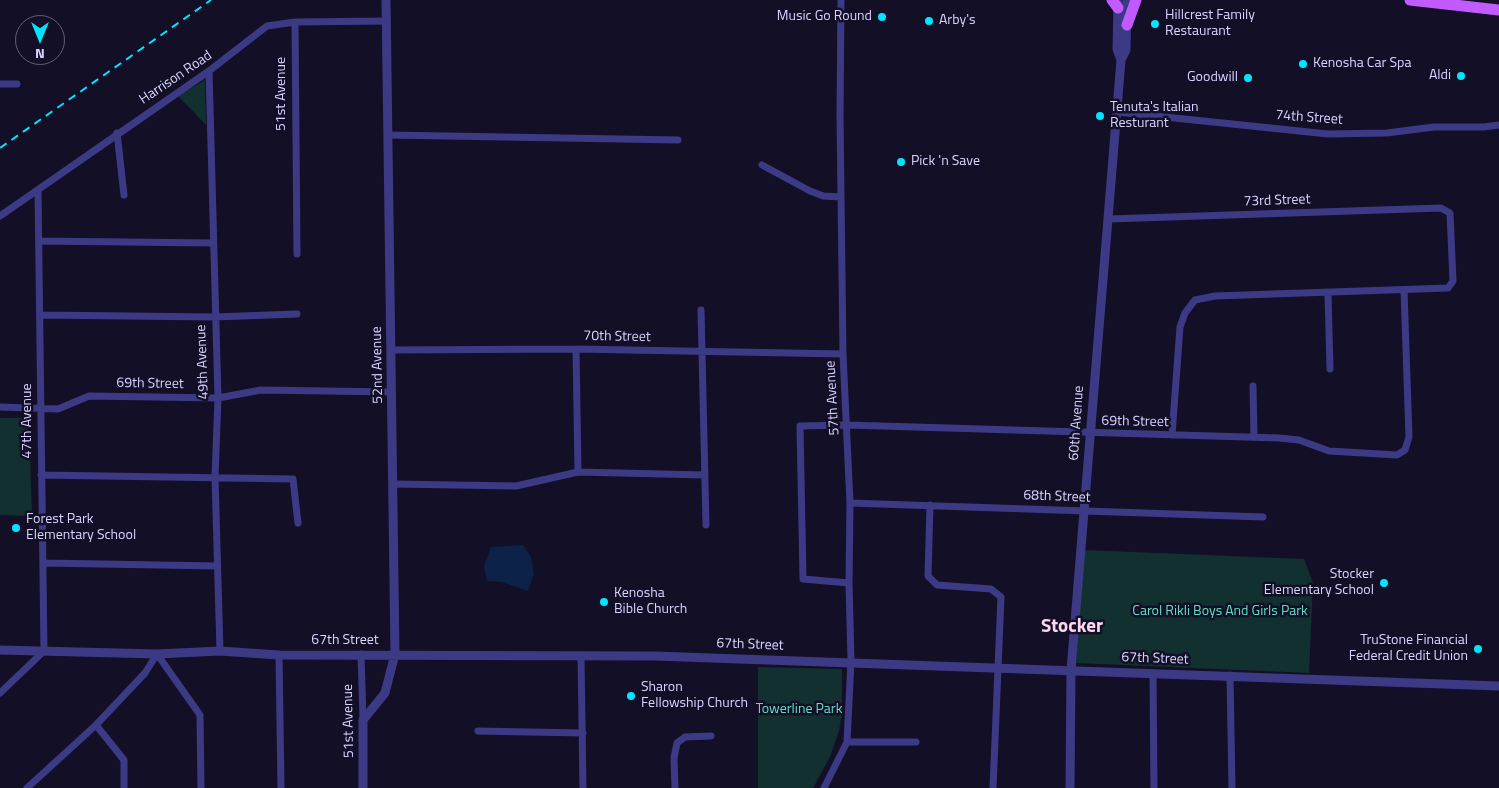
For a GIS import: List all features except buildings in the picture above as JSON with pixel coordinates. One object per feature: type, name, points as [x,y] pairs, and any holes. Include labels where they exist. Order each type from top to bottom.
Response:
[{"type":"main road","points":[[1127,25],[1136,0]]},
{"type":"main road","points":[[1410,0],[1499,10]]},
{"type":"main road","points":[[1470,7],[1499,5]]},
{"type":"street","name":"52nd Avenue","points":[[363,720],[385,693],[394,654],[394,484],[386,0]]},
{"type":"street","name":"57th Avenue","points":[[824,788],[847,742],[851,661],[848,583],[850,503],[848,425],[843,354],[841,0]]},
{"type":"street","name":"60th Avenue","points":[[1070,788],[1071,670],[1121,60],[1126,50],[1127,0]]},
{"type":"street","name":"60th Avenue","points":[[1116,3],[1117,49],[1121,60]]},
{"type":"street","name":"Harrison Road","points":[[0,216],[117,132],[209,71],[267,26],[295,22],[386,20]]},
{"type":"street","name":"51st Avenue","points":[[295,22],[297,254]]},
{"type":"street","name":"49th Avenue","points":[[209,71],[214,317],[218,398],[215,476],[220,652]]},
{"type":"street","points":[[0,84],[17,84]]},
{"type":"street","name":"74th Street","points":[[1117,112],[1328,134],[1387,133],[1434,127],[1484,127],[1499,125]]},
{"type":"street","points":[[117,132],[124,195]]},
{"type":"street","points":[[388,135],[678,140]]},
{"type":"street","points":[[762,165],[813,192],[841,197]]},
{"type":"street","name":"47th Avenue","points":[[38,190],[44,651]]},
{"type":"street","name":"73rd Street","points":[[1109,220],[1447,209],[1452,218],[1453,281],[1451,287],[1445,289],[1404,290]]},
{"type":"street","points":[[39,241],[212,243]]},
{"type":"street","points":[[1172,435],[1181,320],[1195,300],[1215,296],[1404,290]]},
{"type":"street","name":"69th Street","points":[[848,583],[803,579],[800,426],[848,425],[1254,437],[1299,440],[1329,451],[1397,455],[1405,450],[1409,437],[1404,290]]},
{"type":"street","points":[[1328,292],[1330,369]]},
{"type":"street","points":[[701,310],[706,525]]},
{"type":"street","points":[[41,315],[214,317],[297,314]]},
{"type":"street","points":[[576,349],[578,472]]},
{"type":"street","name":"70th Street","points":[[391,350],[702,350],[843,354]]},
{"type":"street","points":[[1253,386],[1254,437]]},
{"type":"street","name":"69th Street","points":[[0,407],[58,409],[90,396],[218,398],[261,390],[392,392]]},
{"type":"street","points":[[394,484],[516,486],[578,472],[705,476]]},
{"type":"street","points":[[41,475],[215,476],[293,479],[298,523]]},
{"type":"street","name":"68th Street","points":[[850,503],[1263,517]]},
{"type":"street","points":[[930,505],[928,576],[937,585],[991,589],[1001,597],[993,788]]},
{"type":"street","points":[[43,563],[217,566]]},
{"type":"street","name":"67th Street","points":[[0,650],[157,654],[220,652],[851,661],[1499,686]]},
{"type":"street","points":[[0,693],[44,651]]},
{"type":"street","points":[[27,788],[96,726],[145,673],[157,654],[200,715],[201,788]]},
{"type":"street","points":[[279,654],[281,788]]},
{"type":"street","name":"51st Avenue","points":[[362,654],[363,788]]},
{"type":"street","points":[[581,656],[583,788]]},
{"type":"street","points":[[1153,673],[1154,788]]},
{"type":"street","points":[[1230,675],[1232,788]]},
{"type":"street","points":[[96,726],[124,760],[124,788]]},
{"type":"street","points":[[478,731],[583,733]]},
{"type":"street","points":[[675,788],[674,758],[677,743],[686,737],[711,736]]},
{"type":"street","points":[[847,742],[916,742]]},
{"type":"green space","points":[[205,80],[206,125],[178,96]]},
{"type":"green space","points":[[0,418],[29,418],[32,516],[0,515]]},
{"type":"green space","name":"Carol Rikli Boys And Girls Park","points":[[1084,550],[1304,559],[1313,583],[1309,673],[1076,663]]},
{"type":"green space","name":"Towerline Park","points":[[758,667],[842,669],[842,714],[839,731],[830,757],[813,788],[758,788]]},
{"type":"water","points":[[523,545],[531,557],[534,574],[528,591],[502,582],[487,581],[484,566],[491,547]]},
{"type":"railway","points":[[0,148],[211,0]]},
{"type":"place","name":"Music Go Round","points":[[882,17]]},
{"type":"place","name":"Arby's","points":[[929,21]]},
{"type":"place","name":"Hillcrest Family Restaurant","points":[[1155,24]]},
{"type":"place","name":"Kenosha Car Spa","points":[[1303,64]]},
{"type":"place","name":"Aldi","points":[[1461,76]]},
{"type":"place","name":"Goodwill","points":[[1248,78]]},
{"type":"place","name":"Tenuta's Italian Resturant","points":[[1100,116]]},
{"type":"place","name":"Pick 'n Save","points":[[901,162]]},
{"type":"place","name":"Forest Park Elementary School","points":[[16,528]]},
{"type":"place","name":"Stocker Elementary School","points":[[1384,583]]},
{"type":"place","name":"Kenosha Bible Church","points":[[604,602]]},
{"type":"place","name":"TruStone Financial Federal Credit Union","points":[[1478,649]]},
{"type":"place","name":"Sharon Fellowship Church","points":[[631,696]]},
{"type":"district","name":"Stocker","points":[[1072,627]]}]
